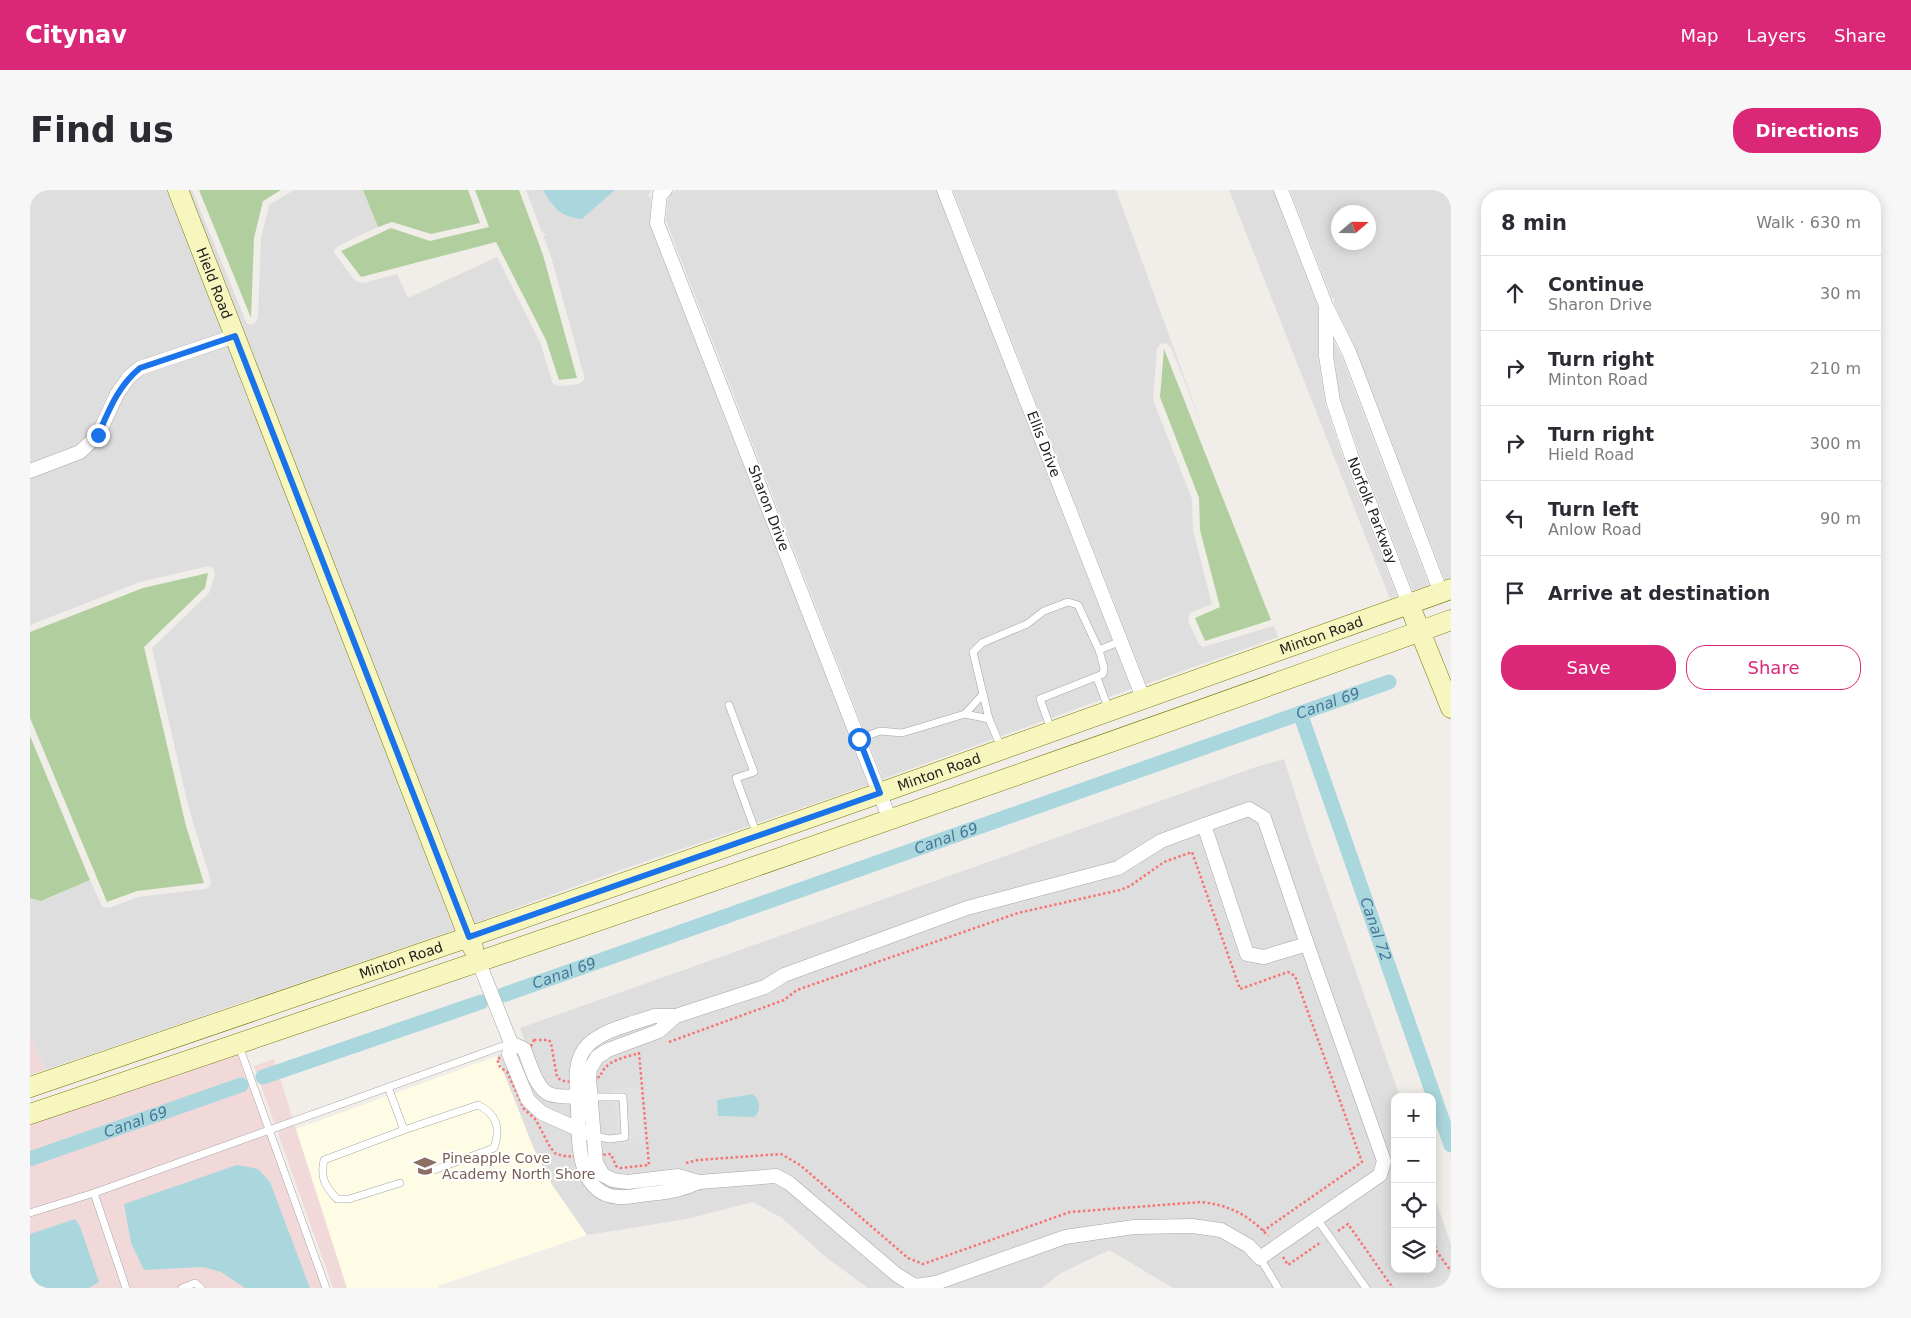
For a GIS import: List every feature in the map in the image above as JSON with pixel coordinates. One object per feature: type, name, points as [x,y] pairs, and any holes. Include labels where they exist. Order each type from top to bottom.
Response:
[{"type":"main road","name":"Hield Road","points":[[178,190],[479,963]]},
{"type":"main road","name":"Minton Road","points":[[30,1087],[469,937],[1446,591]]},
{"type":"main road","name":"Norfolk Parkway","points":[[1446,591],[1451,620]]},
{"type":"main road","name":"Norfolk Parkway","points":[[1410,604],[1451,708]]},
{"type":"main road","name":"Minton Road","points":[[30,1114],[479,963],[890,820],[1451,620]]},
{"type":"main road","points":[[238,1044],[261,1020],[300,1006],[326,986]]},
{"type":"street","name":"Ellis Drive","points":[[944,190],[1143,698]]},
{"type":"street","name":"Norfolk Parkway","points":[[1282,190],[1326,306],[1348,352],[1446,591]]},
{"type":"street","name":"Sharon Drive","points":[[662,192],[658,223],[890,820]]},
{"type":"street","name":"Norfolk Parkway","points":[[1326,306],[1326,356],[1332,401],[1351,455],[1410,604]]},
{"type":"street","points":[[30,471],[80,452],[98,435],[117,394],[130,377],[140,368],[235,336]]},
{"type":"street","points":[[676,1016],[646,1043],[608,1050],[597,1057],[590,1069],[584,1097],[579,1130],[584,1170],[591,1183],[602,1192],[618,1197],[680,1191],[700,1182],[776,1176],[789,1183],[897,1275],[915,1286],[936,1283],[949,1284],[1064,1237],[1134,1228],[1192,1226],[1221,1230],[1248,1246],[1260,1258],[1380,1175],[1384,1161],[1264,818],[1249,809],[1161,841],[1118,868],[967,908],[784,975],[765,987],[676,1016],[654,1016],[602,1035],[588,1045],[579,1058],[577,1073],[584,1097],[594,1136],[596,1163],[603,1175],[613,1180],[628,1182],[678,1176],[700,1182]]},
{"type":"street","points":[[1204,825],[1247,954],[1264,957],[1307,944]]},
{"type":"street","points":[[479,963],[512,1043],[509,1054],[528,1100],[542,1113],[594,1136]]},
{"type":"street","points":[[640,1021],[646,1043]]},
{"type":"street","points":[[512,1043],[524,1049],[535,1078],[542,1089],[549,1094],[584,1097]]},
{"type":"street","points":[[660,1178],[662,1193]]},
{"type":"lane","points":[[1002,749],[989,719],[973,652],[982,643],[1027,624],[1044,612],[1068,602],[1078,605],[1099,650],[1104,668],[1102,674],[1097,678],[1040,699],[1052,731]]},
{"type":"lane","points":[[1099,650],[1121,641]]},
{"type":"lane","points":[[1097,678],[1109,710]]},
{"type":"lane","points":[[965,714],[983,694]]},
{"type":"lane","points":[[729,705],[754,772],[736,778],[757,835]]},
{"type":"lane","points":[[859,739],[880,731],[902,733],[965,714],[989,719]]},
{"type":"lane","points":[[30,1213],[94,1193],[270,1131],[512,1043]]},
{"type":"lane","points":[[238,1044],[326,1288]]},
{"type":"lane","points":[[388,1087],[404,1130]]},
{"type":"lane","points":[[584,1097],[623,1096],[625,1137],[610,1139],[594,1136]]},
{"type":"lane","points":[[400,1183],[349,1200],[337,1199],[327,1189],[322,1173],[324,1160],[478,1105],[489,1110],[496,1123],[498,1137],[494,1148],[434,1170]]},
{"type":"lane","points":[[94,1193],[126,1288]]},
{"type":"lane","points":[[1317,1219],[1366,1288]]},
{"type":"lane","points":[[1260,1258],[1278,1288]]},
{"type":"lane","points":[[182,1288],[195,1283],[201,1288]]},
{"type":"path","points":[[664,1044],[784,1000],[797,990],[1018,913],[1120,890],[1130,886],[1164,862],[1192,852],[1240,989],[1288,972],[1295,976],[1362,1162],[1263,1231]]},
{"type":"path","points":[[639,1053],[646,1043]]},
{"type":"path","points":[[645,1114],[651,1114]]},
{"type":"path","points":[[682,1163],[781,1154],[800,1165],[908,1258],[923,1264],[1070,1212],[1201,1202],[1218,1204],[1250,1218],[1263,1231],[1288,1265],[1348,1224],[1393,1288]]},
{"type":"path","points":[[1436,1249],[1451,1271]]},
{"type":"path","points":[[1444,1288],[1451,1283]]},
{"type":"shaded area","points":[[30,190],[169,190],[224,332],[138,362],[124,371],[109,392],[91,431],[75,446],[30,463]]},
{"type":"shaded area","points":[[187,190],[192,190],[247,324],[254,324],[258,318],[261,238],[269,205],[294,190],[363,190],[378,227],[338,246],[334,250],[355,281],[363,283],[397,274],[408,298],[497,257],[540,342],[553,384],[560,386],[579,384],[584,380],[584,376],[550,253],[543,236],[546,235],[541,230],[526,190],[543,190],[553,207],[582,219],[615,190],[652,190],[648,195],[651,198],[650,226],[868,785],[609,874],[472,924]]},
{"type":"shaded area","points":[[676,190],[936,190],[1131,689],[883,779],[666,221],[668,197]]},
{"type":"shaded area","points":[[953,190],[1116,190],[1204,431],[1171,347],[1166,343],[1160,344],[1157,349],[1153,400],[1192,499],[1193,531],[1212,604],[1190,613],[1188,621],[1199,644],[1203,647],[1274,626],[1278,637],[1146,684]]},
{"type":"shaded area","points":[[1229,190],[1273,190],[1318,308],[1318,357],[1325,403],[1343,458],[1397,596],[1390,599]]},
{"type":"shaded area","points":[[1290,190],[1451,190],[1451,578],[1445,580],[1356,349],[1334,304],[1334,298],[1332,298]]},
{"type":"shaded area","points":[[1334,341],[1429,585],[1413,591],[1340,398]]},
{"type":"shaded area","points":[[230,345],[457,929],[45,1070],[30,1034],[30,898],[42,901],[90,880],[103,907],[109,908],[138,897],[206,889],[210,886],[211,881],[189,809],[152,648],[209,593],[215,574],[214,569],[209,566],[140,582],[30,625],[30,479],[85,457],[105,438],[124,397],[135,381],[144,375]]},
{"type":"shaded area","points":[[1284,759],[1309,838],[1399,1093],[1391,1093],[1391,1273],[1436,1273],[1436,1201],[1451,1244],[1451,1288],[1173,1288],[1109,1250],[1061,1273],[1042,1288],[868,1288],[828,1259],[782,1218],[753,1202],[686,1219],[587,1235],[552,1185],[533,1147],[497,1056],[526,1045],[520,1028],[1256,767]]},
{"type":"shaded area","points":[[30,1034],[45,1070],[30,1075]]},
{"type":"shaded area","points":[[238,1044],[326,1288],[30,1288],[30,1114]]},
{"type":"shaded area","name":"Pineapple Cove Academy North Shore","points":[[497,1056],[533,1147],[552,1185],[587,1235],[438,1286],[439,1288],[347,1288],[296,1129]]},
{"type":"shaded area","points":[[274,1059],[347,1288],[333,1288],[254,1066]]},
{"type":"shaded area","points":[[640,1087],[644,1143],[618,1145],[613,1089]]},
{"type":"green space","points":[[199,190],[281,190],[263,201],[254,238],[251,318]]},
{"type":"green space","points":[[363,190],[468,190],[480,223],[431,234],[392,222],[378,227]]},
{"type":"green space","points":[[475,190],[519,190],[543,255],[577,378],[559,380],[546,340],[496,242],[361,277],[341,251],[391,228],[430,241],[489,227]]},
{"type":"green space","points":[[1164,349],[1271,620],[1205,641],[1195,618],[1220,607],[1200,530],[1199,498],[1160,397]]},
{"type":"green space","points":[[208,573],[205,588],[144,647],[186,826],[204,883],[137,891],[107,902],[30,718],[30,632],[143,588]]},
{"type":"green space","points":[[30,736],[90,880],[41,901],[30,898]]},
{"type":"water","points":[[543,190],[615,190],[582,219],[562,214],[550,202]]},
{"type":"water","points":[[753,1094],[759,1105],[755,1117],[718,1116],[717,1100]]},
{"type":"water","points":[[237,1165],[258,1169],[270,1182],[310,1288],[245,1288],[221,1272],[203,1267],[144,1270],[131,1243],[124,1204]]},
{"type":"water","points":[[75,1219],[80,1226],[99,1282],[89,1288],[30,1288],[30,1234]]},
{"type":"waterway","name":"Canal 69","points":[[503,995],[1389,682]]},
{"type":"waterway","name":"Canal 72","points":[[1300,713],[1451,1145]]},
{"type":"waterway","name":"Canal 69","points":[[263,1077],[481,1002]]},
{"type":"waterway","name":"Canal 69","points":[[30,1159],[241,1085]]},
{"type":"place","name":"Pineapple Cove Academy North Shore","points":[[425,1166]]},
{"type":"route","points":[[98,435],[117,394],[130,377],[140,368],[235,336],[469,937],[880,793],[859,739]]}]
